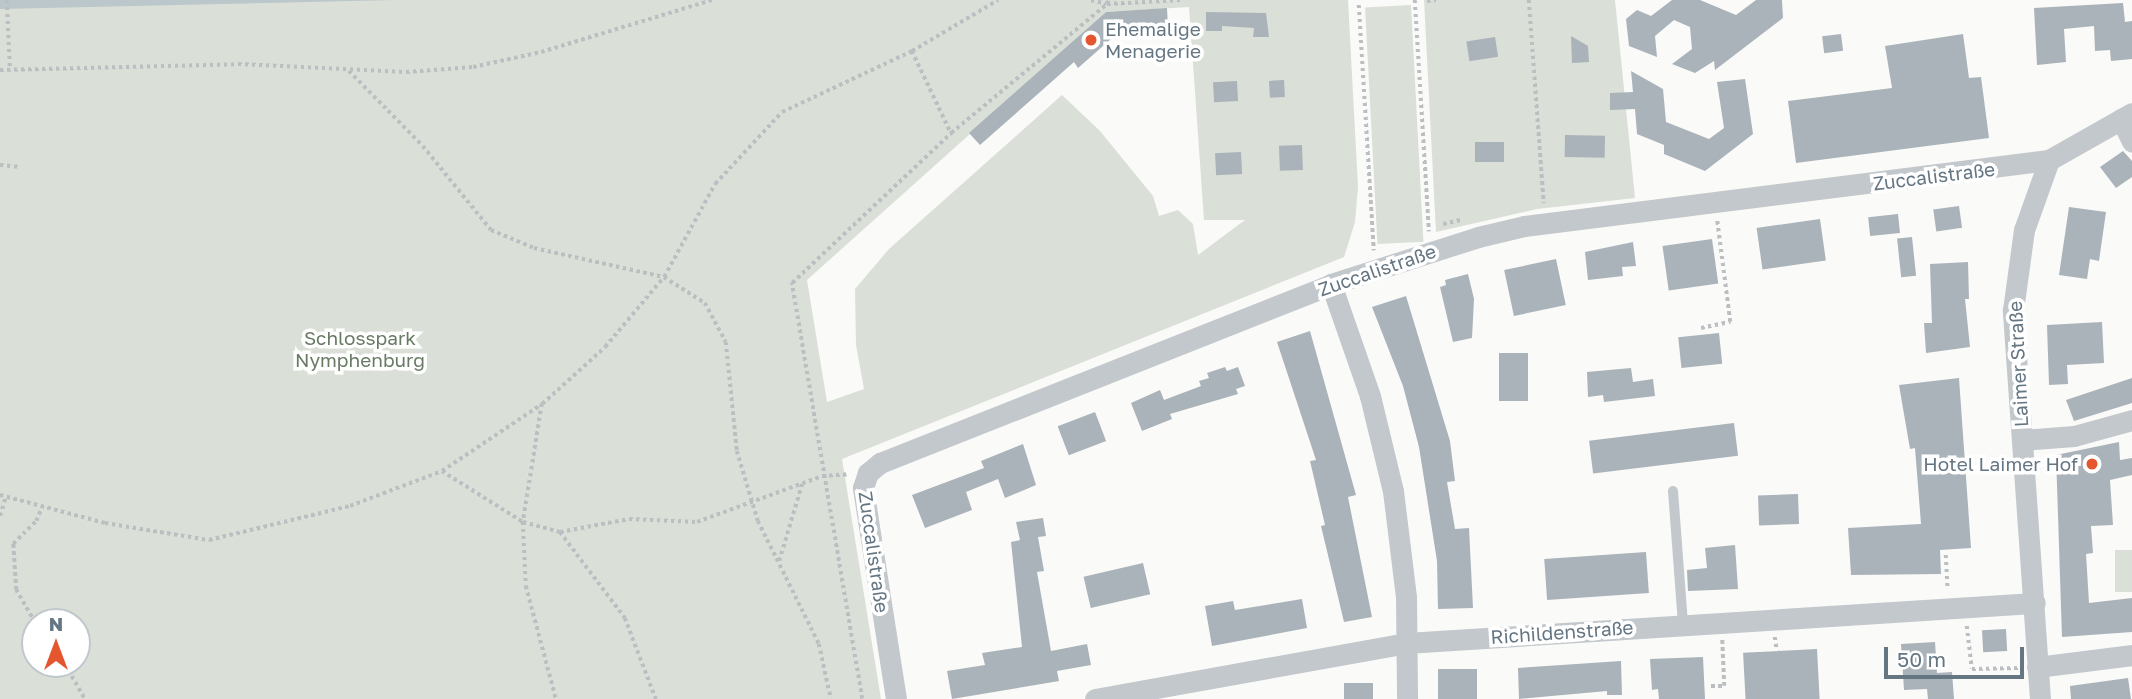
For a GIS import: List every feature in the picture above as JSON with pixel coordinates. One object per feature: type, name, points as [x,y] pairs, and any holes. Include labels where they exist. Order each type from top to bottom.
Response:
[{"type":"street","name":"Zuccalistraße","points":[[895,699],[863,488],[868,473],[880,463],[1375,267],[1430,251],[1524,226],[2049,160],[2127,116]]},
{"type":"street","points":[[2127,116],[2132,142]]},
{"type":"street","name":"Laimer Straße","points":[[2040,699],[2013,310],[2015,272],[2024,230],[2049,160]]},
{"type":"street","points":[[1331,284],[1370,396],[1393,491],[1404,573],[1407,699]]},
{"type":"street","points":[[2022,440],[2074,436],[2132,420]]},
{"type":"street","name":"Richildenstraße","points":[[1095,699],[1406,643],[1683,623],[2035,603]]},
{"type":"street","points":[[2038,667],[2132,655]]},
{"type":"lane","points":[[1673,491],[1683,623]]},
{"type":"path","points":[[7,0],[10,67]]},
{"type":"path","points":[[0,69],[238,64],[349,71],[473,67],[541,52],[712,0]]},
{"type":"path","points":[[0,516],[3,496],[42,507],[209,540],[351,506],[442,471],[542,404],[605,347],[664,277],[715,184],[782,112],[912,51],[998,0]]},
{"type":"path","points":[[1091,0],[1180,0]]},
{"type":"path","points":[[1415,0],[1430,251]]},
{"type":"path","points":[[1427,1],[1436,0]]},
{"type":"path","points":[[1529,0],[1544,203]]},
{"type":"path","points":[[862,699],[822,476],[792,283],[951,133],[1108,2]]},
{"type":"path","points":[[1359,5],[1375,267]]},
{"type":"path","points":[[912,51],[951,133]]},
{"type":"path","points":[[349,71],[423,146],[491,230],[545,251],[664,277],[705,303],[726,342],[737,451],[753,503],[819,644],[831,699]]},
{"type":"path","points":[[0,165],[20,167]]},
{"type":"path","points":[[1701,328],[1730,322],[1715,204]]},
{"type":"path","points":[[542,404],[523,522],[526,586],[556,699]]},
{"type":"path","points":[[442,471],[523,522],[560,532],[629,519],[697,522],[822,476],[868,473]]},
{"type":"path","points":[[779,561],[803,484]]},
{"type":"path","points":[[26,608],[16,590],[13,544],[36,521],[42,507]]},
{"type":"path","points":[[560,532],[625,618],[656,699]]},
{"type":"path","points":[[1946,555],[1972,669],[2038,667]]},
{"type":"path","points":[[1776,645],[1777,652]]},
{"type":"path","points":[[1711,686],[1724,686],[1723,660]]},
{"type":"path","points":[[73,678],[85,699]]},
{"type":"green space","name":"Schlosspark Nymphenburg","points":[[0,0],[1348,0],[1358,187],[1355,222],[1344,257],[842,459],[881,699],[0,699]],"holes":[[[1189,7],[1204,220],[1245,220],[1198,255],[1193,224],[1178,210],[1159,216],[1153,196],[1100,131],[1062,95],[889,249],[855,289],[856,345],[864,389],[827,402],[807,280],[1106,12]]]},
{"type":"green space","points":[[1424,0],[1615,0],[1635,198],[1537,209],[1436,232]]},
{"type":"green space","points":[[1411,5],[1423,242],[1377,244],[1365,7]]},
{"type":"green space","points":[[2115,550],[2132,550],[2132,592],[2115,592]]},
{"type":"shaded area","points":[[0,0],[394,0],[0,9]]},
{"type":"building","points":[[1672,0],[1700,0],[1736,15],[1756,0],[1782,0],[1783,18],[1715,70],[1714,61],[1695,73],[1672,64],[1692,49],[1690,27],[1674,20],[1655,36],[1657,57],[1629,46],[1626,19],[1637,10],[1651,16]]},
{"type":"building","points":[[2123,3],[2125,22],[2132,21],[2132,59],[2111,61],[2110,50],[2095,51],[2094,26],[2064,29],[2066,62],[2037,65],[2034,8]]},
{"type":"building","points":[[1167,8],[1168,28],[1119,32],[1078,68],[1074,62],[980,145],[969,133],[1106,12]]},
{"type":"building","points":[[1206,12],[1266,13],[1269,37],[1253,37],[1254,28],[1222,26],[1222,31],[1206,31]]},
{"type":"building","points":[[1841,34],[1843,51],[1824,53],[1822,36]]},
{"type":"building","points":[[1963,34],[1969,78],[1981,77],[1989,138],[1796,163],[1788,101],[1892,88],[1885,46]]},
{"type":"building","points":[[1571,36],[1588,46],[1589,62],[1572,63]]},
{"type":"building","points":[[1495,37],[1498,57],[1469,61],[1466,42]]},
{"type":"building","points":[[1631,71],[1663,89],[1666,122],[1709,139],[1724,128],[1717,82],[1745,79],[1753,134],[1705,171],[1664,154],[1664,145],[1637,134],[1635,109],[1610,110],[1610,93],[1633,92]]},
{"type":"building","points":[[1284,80],[1285,97],[1270,98],[1269,81]]},
{"type":"building","points":[[1237,81],[1238,101],[1214,102],[1213,82]]},
{"type":"building","points":[[1565,135],[1605,136],[1605,158],[1565,157]]},
{"type":"building","points":[[1475,142],[1504,142],[1504,162],[1475,162]]},
{"type":"building","points":[[1302,145],[1303,170],[1280,171],[1279,146]]},
{"type":"building","points":[[2123,151],[2132,161],[2132,177],[2116,188],[2100,167]]},
{"type":"building","points":[[1241,152],[1242,174],[1216,175],[1215,153]]},
{"type":"building","points":[[1959,206],[1962,228],[1936,231],[1933,210]]},
{"type":"building","points":[[2069,207],[2106,212],[2099,261],[2090,259],[2087,279],[2059,275]]},
{"type":"building","points":[[1898,214],[1900,233],[1870,236],[1868,217]]},
{"type":"building","points":[[1820,219],[1826,261],[1762,269],[1757,228]]},
{"type":"building","points":[[1912,237],[1916,276],[1901,277],[1897,239]]},
{"type":"building","points":[[1712,239],[1718,284],[1669,291],[1662,246]]},
{"type":"building","points":[[1633,242],[1636,266],[1622,267],[1623,276],[1588,280],[1585,252]]},
{"type":"building","points":[[1556,259],[1566,305],[1514,316],[1504,270]]},
{"type":"building","points":[[1968,262],[1969,299],[1965,299],[1970,347],[1926,353],[1924,323],[1932,323],[1930,264]]},
{"type":"building","points":[[1468,274],[1474,299],[1472,338],[1453,342],[1440,287],[1446,285],[1445,280]]},
{"type":"building","points":[[1406,296],[1450,441],[1455,481],[1447,482],[1455,529],[1469,528],[1473,608],[1438,609],[1437,561],[1419,447],[1403,386],[1372,307]]},
{"type":"building","points":[[2102,322],[2104,363],[2067,365],[2068,384],[2049,385],[2047,325]]},
{"type":"building","points":[[1310,331],[1356,495],[1348,497],[1372,617],[1344,622],[1321,526],[1325,525],[1310,461],[1316,460],[1277,342]]},
{"type":"building","points":[[1719,333],[1722,364],[1681,368],[1678,337]]},
{"type":"building","points":[[1499,353],[1528,353],[1528,401],[1499,401]]},
{"type":"building","points":[[1225,367],[1227,371],[1238,367],[1245,386],[1236,389],[1238,394],[1170,414],[1172,419],[1142,431],[1131,403],[1160,390],[1164,400],[1201,386],[1199,381],[1209,378],[1207,373]]},
{"type":"building","points":[[1631,368],[1633,382],[1653,379],[1655,396],[1604,402],[1603,395],[1588,397],[1587,372]]},
{"type":"building","points":[[1959,378],[1971,548],[1940,550],[1941,574],[1851,575],[1848,528],[1921,524],[1915,448],[1910,449],[1899,385]]},
{"type":"building","points":[[2132,378],[2132,403],[2074,421],[2066,400]]},
{"type":"building","points":[[1095,412],[1106,441],[1069,455],[1058,426]]},
{"type":"building","points":[[1734,423],[1738,456],[1593,474],[1589,441]]},
{"type":"building","points":[[2119,442],[2120,460],[2132,458],[2132,475],[2110,480],[2113,525],[2091,526],[2093,553],[2086,554],[2089,603],[2132,598],[2132,632],[2062,637],[2056,455]]},
{"type":"building","points":[[1023,444],[1036,485],[1005,498],[998,479],[966,492],[972,510],[925,528],[912,495],[984,468],[981,461]]},
{"type":"building","points":[[1798,494],[1799,524],[1759,525],[1758,495]]},
{"type":"building","points":[[1043,518],[1046,536],[1038,537],[1044,571],[1037,572],[1051,651],[1087,644],[1091,665],[1057,671],[1059,681],[952,699],[947,671],[985,665],[982,653],[1022,647],[1011,542],[1020,540],[1016,522]]},
{"type":"building","points":[[1735,545],[1738,589],[1688,591],[1687,570],[1707,568],[1705,548]]},
{"type":"building","points":[[1646,552],[1649,593],[1547,600],[1544,559]]},
{"type":"building","points":[[1143,563],[1150,594],[1091,608],[1084,577]]},
{"type":"building","points":[[1302,599],[1307,628],[1212,646],[1205,606],[1233,601],[1235,610]]},
{"type":"building","points":[[2006,629],[2007,651],[1983,652],[1982,630]]},
{"type":"building","points":[[1935,642],[1937,673],[1952,672],[1954,699],[1928,699],[1927,689],[1904,690],[1901,644]]},
{"type":"building","points":[[1817,649],[1820,699],[1746,699],[1743,653]]},
{"type":"building","points":[[1703,657],[1705,699],[1659,699],[1658,689],[1652,690],[1650,659]]},
{"type":"building","points":[[1621,661],[1622,695],[1607,695],[1607,691],[1519,699],[1518,668]]},
{"type":"building","points":[[1438,669],[1477,669],[1477,699],[1438,699]]},
{"type":"building","points":[[2128,678],[2131,699],[2071,699],[2070,686]]},
{"type":"building","points":[[1344,683],[1373,683],[1373,699],[1344,699]]},
{"type":"place","name":"Ehemalige Menagerie","points":[[1091,40]]},
{"type":"place","name":"Hotel Laimer Hof","points":[[2092,464]]}]
